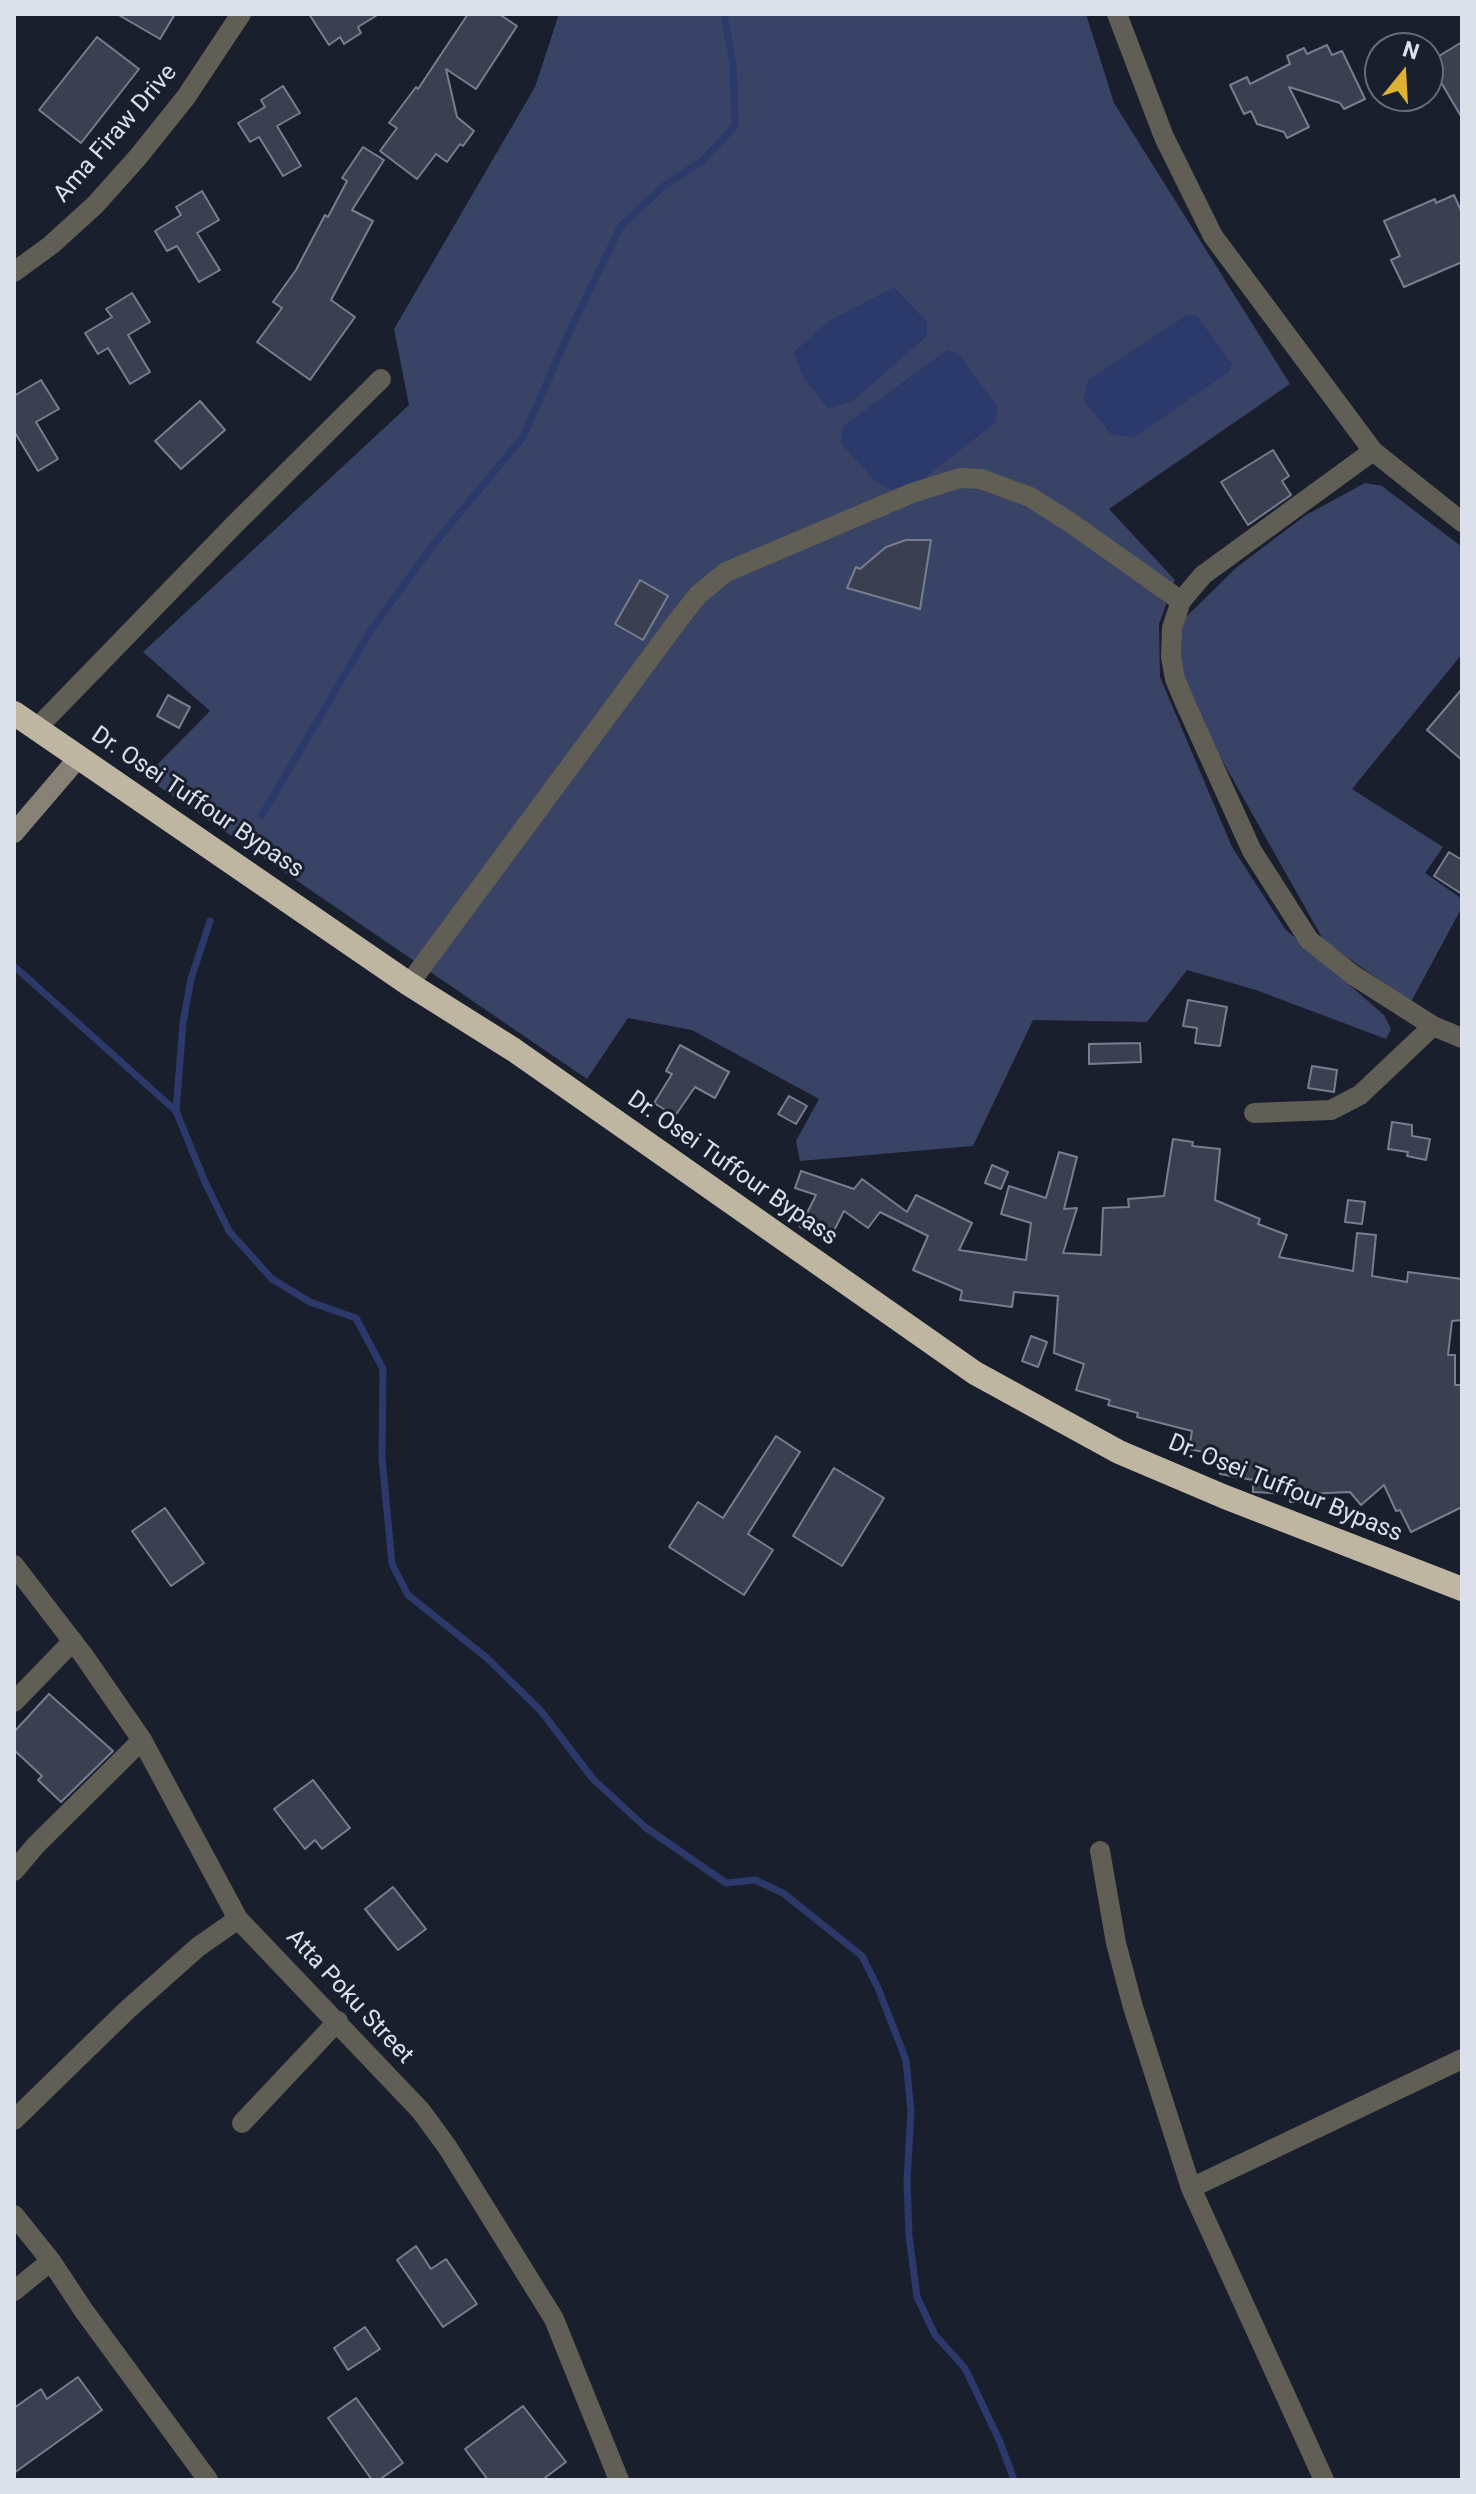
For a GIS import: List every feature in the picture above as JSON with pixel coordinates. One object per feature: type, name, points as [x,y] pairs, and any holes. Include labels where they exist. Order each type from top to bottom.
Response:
[{"type":"highway","name":"Dr. Osei Tuffour Bypass","points":[[14,713],[409,984],[514,1050],[975,1373],[1119,1452],[1225,1497],[1462,1589]]},
{"type":"street","name":"Ama Firaw Drive","points":[[14,272],[51,245],[95,205],[138,157],[186,97],[241,14]]},
{"type":"street","points":[[1117,14],[1164,137],[1213,236],[1373,451],[1462,522]]},
{"type":"street","points":[[37,728],[381,379]]},
{"type":"street","points":[[1373,451],[1203,575],[1181,601],[1172,628],[1171,657],[1175,679],[1252,851],[1309,940],[1353,975],[1433,1026],[1462,1038]]},
{"type":"street","points":[[409,984],[679,619],[698,595],[726,572],[912,493],[960,478],[981,479],[1030,497],[1181,601]]},
{"type":"street","points":[[14,833],[79,757]]},
{"type":"street","points":[[1254,1113],[1331,1110],[1360,1095],[1433,1026]]},
{"type":"street","name":"Atta Poku Street","points":[[14,1565],[73,1641],[142,1740],[238,1919],[338,2021],[421,2111],[439,2136],[538,2289],[554,2319],[619,2480]]},
{"type":"street","points":[[14,1702],[73,1641]]},
{"type":"street","points":[[14,1871],[36,1845],[142,1740]]},
{"type":"street","points":[[1100,1851],[1116,1943],[1133,2007],[1191,2188],[1324,2480]]},
{"type":"street","points":[[14,2120],[198,1947],[238,1919]]},
{"type":"street","points":[[242,2123],[338,2021]]},
{"type":"street","points":[[1191,2188],[1462,2059]]},
{"type":"street","points":[[14,2215],[51,2261],[208,2480]]},
{"type":"street","points":[[14,2291],[51,2261]]},
{"type":"shaded area","points":[[559,14],[1086,14],[1114,103],[1290,384],[1109,509],[1175,580],[1159,624],[1160,677],[1232,847],[1285,929],[1384,1015],[1391,1029],[1386,1039],[1256,990],[1187,970],[1147,1022],[1033,1020],[973,1146],[800,1161],[796,1141],[819,1099],[692,1030],[628,1018],[587,1079],[145,777],[210,711],[143,652],[409,405],[394,329],[535,87]]},
{"type":"shaded area","points":[[894,287],[927,322],[927,336],[853,401],[828,408],[803,377],[794,352],[829,321]]},
{"type":"shaded area","points":[[1187,315],[1197,316],[1232,364],[1229,372],[1133,438],[1111,434],[1083,400],[1088,380]]},
{"type":"shaded area","points":[[947,350],[958,353],[997,406],[996,422],[917,484],[893,491],[874,480],[841,443],[843,426]]},
{"type":"shaded area","points":[[1365,483],[1382,486],[1462,547],[1462,654],[1352,789],[1443,847],[1425,873],[1462,899],[1462,907],[1411,1002],[1324,941],[1187,698],[1176,645],[1186,617],[1237,567],[1306,515]]},
{"type":"building","points":[[117,14],[175,14],[160,39]]},
{"type":"building","points":[[309,14],[379,14],[358,27],[361,33],[344,44],[340,37],[329,45]]},
{"type":"building","points":[[468,14],[499,14],[517,26],[476,89],[446,69],[457,117],[474,131],[447,162],[436,154],[417,179],[380,151],[397,128],[389,123],[416,87],[418,89]]},
{"type":"building","points":[[97,37],[139,69],[81,143],[39,110]]},
{"type":"building","points":[[1462,42],[1462,118],[1444,87],[1444,53]]},
{"type":"building","points":[[1327,45],[1332,55],[1342,51],[1364,99],[1344,109],[1340,103],[1289,87],[1309,127],[1287,138],[1284,132],[1257,124],[1251,111],[1244,114],[1230,85],[1247,77],[1250,84],[1290,64],[1287,56],[1304,48],[1307,54]]},
{"type":"building","points":[[283,86],[300,113],[277,126],[301,166],[283,176],[259,137],[250,142],[238,123],[265,107],[261,100]]},
{"type":"building","points":[[363,147],[384,160],[352,210],[373,221],[331,300],[355,317],[310,380],[257,342],[282,308],[273,302],[296,270],[325,215],[328,217],[347,181],[342,178]]},
{"type":"building","points":[[202,191],[219,220],[197,233],[220,270],[199,282],[177,246],[167,251],[155,231],[181,215],[176,207]]},
{"type":"building","points":[[1454,195],[1462,213],[1462,262],[1404,287],[1391,260],[1400,256],[1384,221],[1435,199],[1436,203]]},
{"type":"building","points":[[132,293],[150,322],[128,335],[150,372],[130,384],[108,348],[98,354],[85,333],[112,317],[106,309]]},
{"type":"building","points":[[41,380],[59,409],[36,422],[58,459],[38,471],[14,431],[14,396]]},
{"type":"building","points":[[200,401],[225,430],[181,469],[155,441]]},
{"type":"building","points":[[1273,450],[1289,476],[1282,481],[1291,495],[1248,525],[1221,482]]},
{"type":"building","points":[[906,540],[931,540],[920,609],[847,588],[856,567],[860,569],[886,547]]},
{"type":"building","points":[[640,580],[668,596],[643,640],[615,624]]},
{"type":"building","points":[[1462,689],[1462,760],[1427,730]]},
{"type":"building","points":[[168,695],[190,707],[179,728],[157,716]]},
{"type":"building","points":[[1449,852],[1462,860],[1462,894],[1434,876]]},
{"type":"building","points":[[1188,1000],[1227,1007],[1220,1046],[1195,1043],[1197,1028],[1183,1026]]},
{"type":"building","points":[[1140,1043],[1141,1062],[1089,1064],[1089,1044]]},
{"type":"building","points":[[680,1045],[729,1072],[715,1098],[695,1087],[675,1116],[654,1103],[672,1074],[666,1071]]},
{"type":"building","points":[[1312,1066],[1337,1070],[1334,1092],[1308,1088]]},
{"type":"building","points":[[789,1096],[807,1106],[796,1124],[778,1114]]},
{"type":"building","points":[[1392,1122],[1412,1125],[1412,1136],[1430,1139],[1426,1160],[1407,1156],[1408,1152],[1388,1149]]},
{"type":"building","points":[[1173,1139],[1193,1142],[1192,1146],[1220,1149],[1215,1200],[1260,1219],[1258,1224],[1287,1235],[1279,1257],[1353,1271],[1357,1233],[1376,1235],[1372,1276],[1407,1282],[1408,1272],[1462,1279],[1462,1320],[1452,1321],[1448,1355],[1455,1355],[1455,1385],[1462,1385],[1462,1507],[1411,1532],[1400,1510],[1396,1511],[1384,1485],[1361,1505],[1350,1492],[1307,1494],[1308,1502],[1290,1502],[1290,1494],[1253,1492],[1253,1480],[1220,1474],[1224,1456],[1189,1449],[1192,1431],[1137,1417],[1138,1413],[1108,1405],[1110,1400],[1076,1390],[1084,1364],[1054,1353],[1058,1296],[1014,1292],[1012,1307],[960,1300],[962,1291],[913,1270],[928,1236],[880,1212],[868,1228],[844,1211],[828,1242],[800,1227],[816,1195],[795,1188],[801,1171],[854,1189],[862,1179],[907,1212],[916,1195],[972,1223],[959,1250],[1026,1260],[1031,1223],[1001,1214],[1009,1186],[1046,1198],[1059,1152],[1077,1157],[1064,1209],[1077,1208],[1063,1253],[1101,1255],[1103,1208],[1129,1207],[1128,1199],[1164,1196]]},
{"type":"building","points":[[992,1165],[1008,1172],[1001,1189],[985,1183]]},
{"type":"building","points":[[1348,1200],[1365,1202],[1362,1224],[1345,1222]]},
{"type":"building","points":[[1031,1336],[1047,1342],[1038,1367],[1022,1361]]},
{"type":"building","points":[[776,1436],[800,1452],[748,1534],[773,1550],[744,1595],[669,1547],[698,1502],[723,1518]]},
{"type":"building","points":[[834,1468],[884,1498],[842,1566],[793,1536]]},
{"type":"building","points":[[165,1508],[204,1563],[171,1586],[132,1531]]},
{"type":"building","points":[[49,1694],[113,1751],[61,1802],[38,1780],[42,1776],[14,1750],[14,1732]]},
{"type":"building","points":[[313,1780],[350,1828],[322,1849],[315,1840],[305,1849],[274,1809]]},
{"type":"building","points":[[393,1887],[426,1929],[398,1950],[365,1909]]},
{"type":"building","points":[[416,2246],[431,2269],[446,2259],[477,2304],[443,2327],[397,2260]]},
{"type":"building","points":[[365,2327],[380,2349],[348,2370],[334,2348]]},
{"type":"building","points":[[78,2377],[102,2410],[14,2473],[14,2408],[41,2389],[47,2399]]},
{"type":"building","points":[[356,2398],[403,2463],[379,2480],[372,2480],[328,2418]]},
{"type":"building","points":[[523,2406],[566,2462],[542,2480],[488,2480],[465,2449]]},
{"type":"waterway","points":[[262,815],[371,630],[433,545],[523,437],[621,226],[665,185],[702,161],[735,126],[733,64],[724,14]]},
{"type":"waterway","points":[[176,1111],[183,1023],[191,979],[210,921]]},
{"type":"waterway","points":[[14,966],[176,1111],[229,1231],[272,1279],[310,1302],[356,1318],[383,1369],[382,1458],[392,1564],[408,1595],[487,1658],[541,1711],[593,1779],[645,1827],[726,1883],[755,1880],[783,1893],[862,1956],[906,2060],[911,2111],[907,2181],[909,2236],[917,2297],[935,2335],[965,2368],[1000,2442],[1014,2480]]}]
